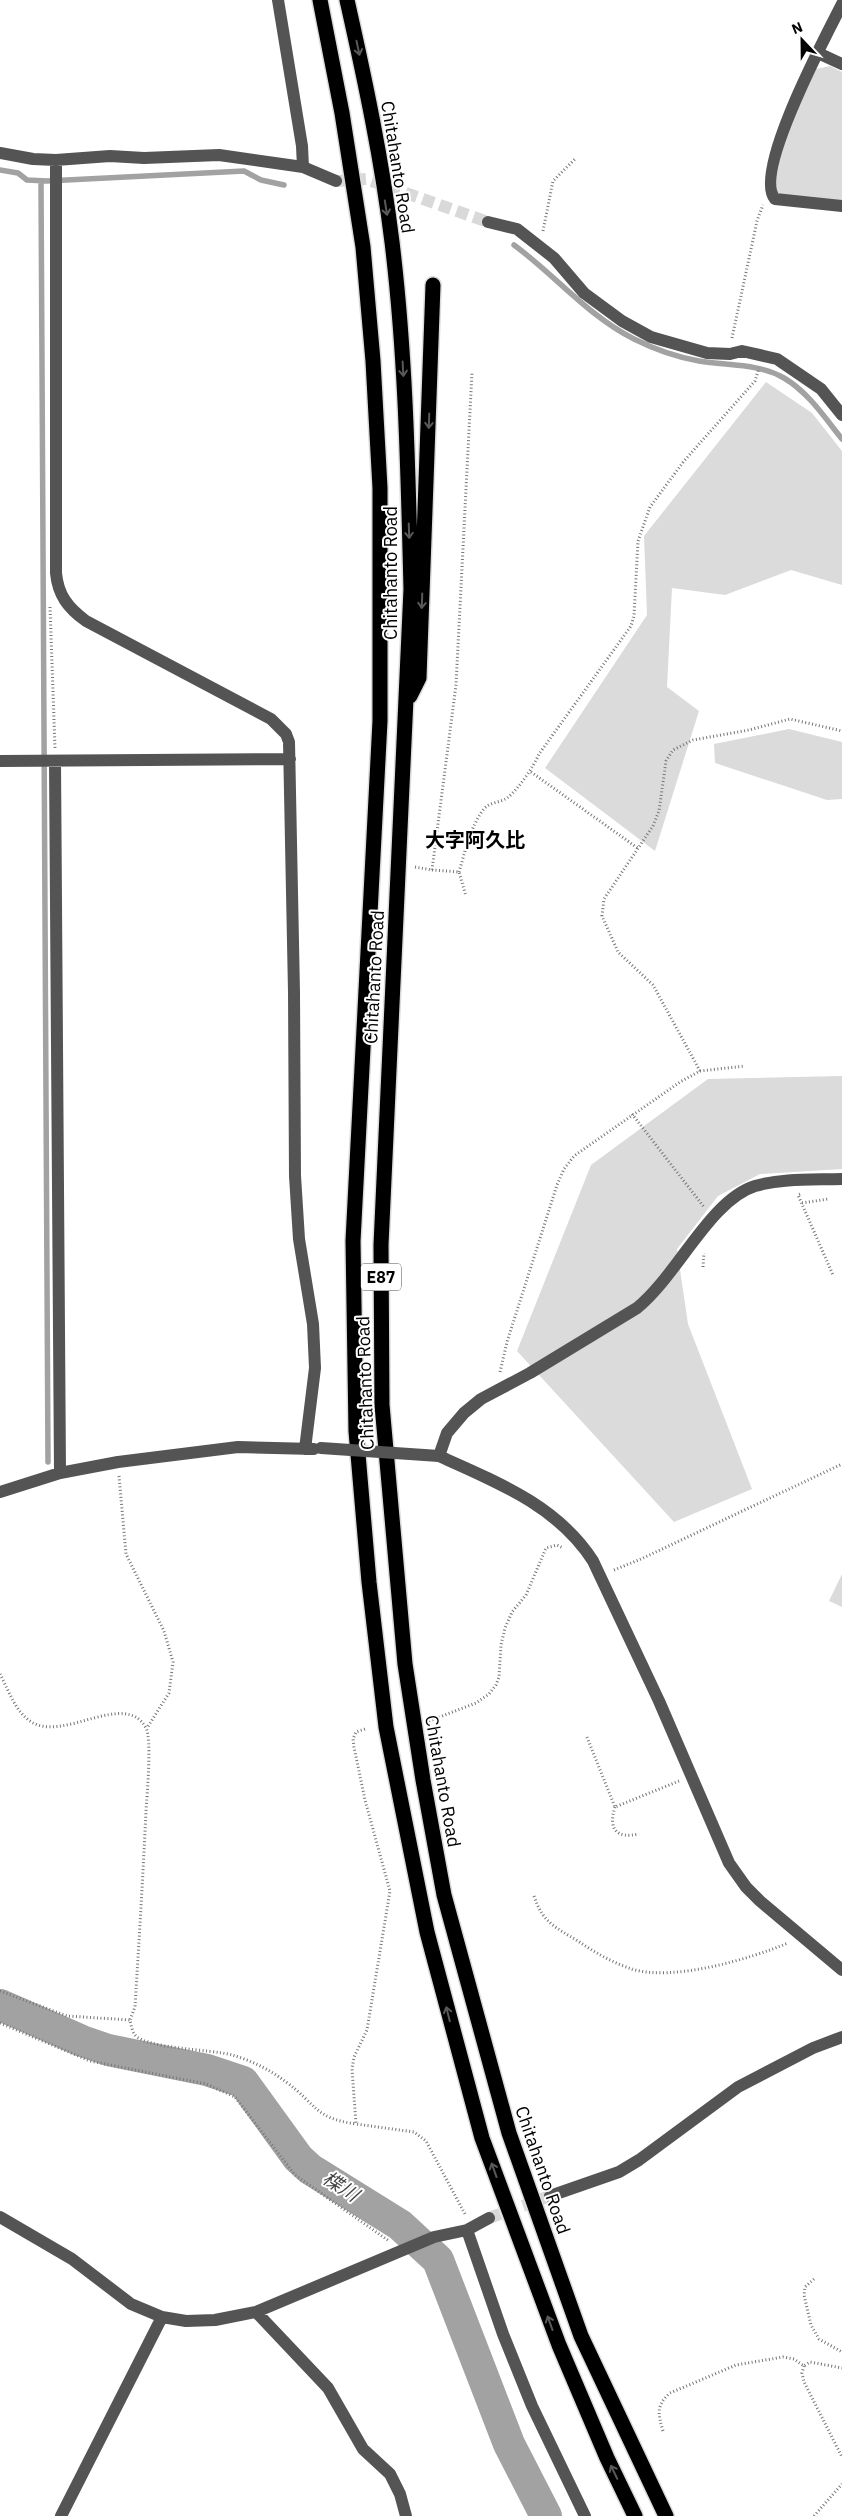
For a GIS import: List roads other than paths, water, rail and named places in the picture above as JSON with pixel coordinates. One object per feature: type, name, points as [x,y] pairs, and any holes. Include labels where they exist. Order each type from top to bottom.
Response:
[{"type":"highway","name":"Chitahanto Road","points":[[320,0],[342,113],[363,247],[373,362],[380,488],[380,721],[353,1241],[356,1431],[369,1582],[386,1726],[427,1932],[482,2138],[559,2345],[607,2458],[635,2516]]},
{"type":"highway","name":"Chitahanto Road","points":[[347,0],[370,106],[392,241],[402,359],[411,589],[381,1245],[382,1405],[405,1664],[423,1780],[444,1894],[509,2133],[581,2336],[666,2516]]},
{"type":"highway","points":[[407,704],[419,678],[434,285]]},
{"type":"street","points":[[278,0],[302,146],[303,166]]},
{"type":"street","points":[[842,4],[780,135],[769,184],[770,193],[775,199],[842,206]]},
{"type":"street","points":[[818,53],[842,64]]},
{"type":"street","points":[[0,153],[33,159],[56,160],[110,156],[144,158],[219,155],[303,166],[336,181]]},
{"type":"street","points":[[56,160],[56,573],[60,592],[72,611],[86,621],[278,724],[289,742],[295,1176],[299,1240],[313,1324],[315,1368],[305,1449]]},
{"type":"street","points":[[488,222],[516,229],[554,258],[584,292],[629,325],[651,337],[707,353],[730,354],[742,351],[777,359],[821,389],[842,415]]},
{"type":"street","points":[[0,761],[290,759]]},
{"type":"street","points":[[55,761],[60,1473]]},
{"type":"street","points":[[439,1456],[447,1433],[464,1413],[481,1399],[638,1308],[650,1297],[712,1218],[734,1195],[754,1186],[784,1181],[842,1179]]},
{"type":"street","points":[[0,1492],[60,1473],[118,1462],[238,1447],[321,1448],[439,1456],[487,1478],[543,1509],[566,1526],[580,1540],[594,1561],[729,1863],[756,1896],[842,1970]]},
{"type":"street","points":[[550,2196],[618,2172],[640,2160],[738,2087],[813,2048],[842,2037]]},
{"type":"street","points":[[0,2217],[72,2259],[131,2304],[162,2317],[186,2321],[214,2320],[256,2312],[434,2237],[469,2229],[489,2218]]},
{"type":"street","points":[[469,2229],[503,2334],[532,2406],[585,2516]]},
{"type":"street","points":[[256,2312],[328,2388],[363,2449],[390,2474],[400,2494],[406,2516]]},
{"type":"street","points":[[61,2516],[162,2317]]},
{"type":"waterway","points":[[0,170],[18,173],[27,180],[47,181],[244,171],[261,180],[284,185]]},
{"type":"waterway","points":[[41,181],[48,1462]]},
{"type":"waterway","points":[[514,245],[602,319],[634,339],[682,357],[710,363],[753,367],[784,378],[801,390],[842,439]]},
{"type":"waterway","name":"楪川","points":[[0,2005],[82,2041],[108,2050],[207,2070],[243,2082],[298,2158],[310,2169],[400,2225],[438,2260],[509,2444],[546,2516]]},
{"type":"tunnel","points":[[336,181],[366,179],[488,222]]},
{"type":"tunnel","points":[[489,2218],[550,2196]]},
{"type":"district","name":"大字阿久比","points":[[475,839]]}]
